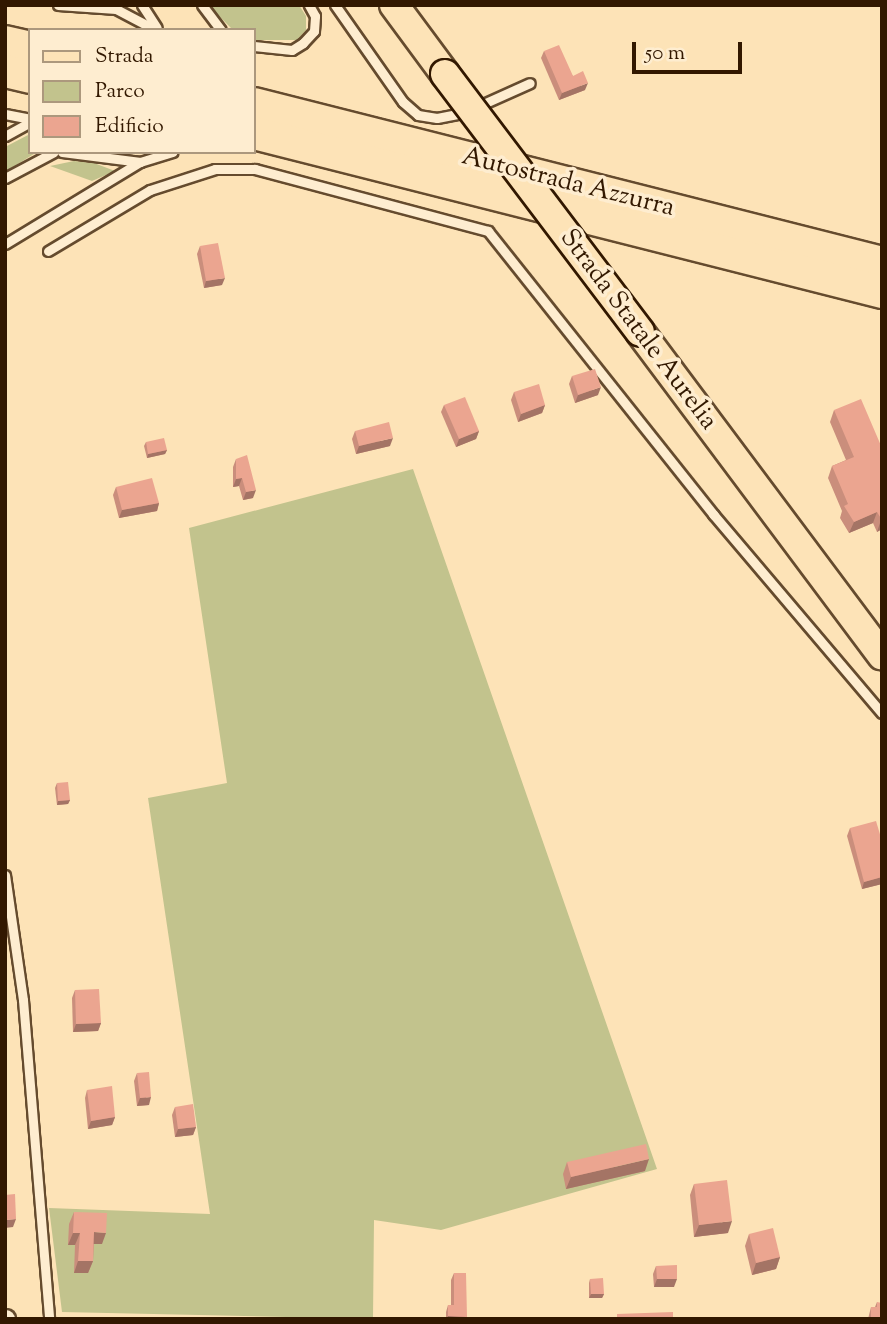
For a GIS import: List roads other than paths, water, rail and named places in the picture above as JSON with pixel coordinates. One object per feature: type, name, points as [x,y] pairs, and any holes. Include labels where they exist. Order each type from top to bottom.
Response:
[{"type":"highway","points":[[5,42],[28,48]]},
{"type":"highway","points":[[5,71],[28,77]]},
{"type":"highway","name":"Autostrada Azzurra","points":[[256,105],[298,130],[882,292]]},
{"type":"highway","name":"Autostrada Azzurra","points":[[256,133],[298,130],[882,263]]},
{"type":"main road","name":"Strada Statale Aurelia","points":[[394,5],[882,656]]},
{"type":"lane","points":[[58,5],[116,9],[153,28]]},
{"type":"lane","points":[[142,5],[156,28]]},
{"type":"lane","points":[[202,5],[220,28]]},
{"type":"lane","points":[[256,46],[292,50],[303,43],[314,31],[315,16],[309,5]]},
{"type":"lane","points":[[335,5],[403,102],[418,115],[437,118],[463,113],[530,83]]},
{"type":"lane","points":[[256,96],[298,130]]},
{"type":"lane","points":[[5,114],[28,120]]},
{"type":"lane","points":[[5,136],[28,122]]},
{"type":"lane","points":[[256,140],[298,130]]},
{"type":"lane","points":[[5,178],[50,154]]},
{"type":"lane","points":[[78,154],[140,162]]},
{"type":"lane","points":[[125,154],[140,162]]},
{"type":"lane","points":[[5,244],[140,162],[166,154]]},
{"type":"lane","points":[[48,251],[150,190],[215,169],[256,169],[488,231],[713,514],[882,713]]},
{"type":"lane","points":[[5,874],[23,1000],[49,1319]]}]
